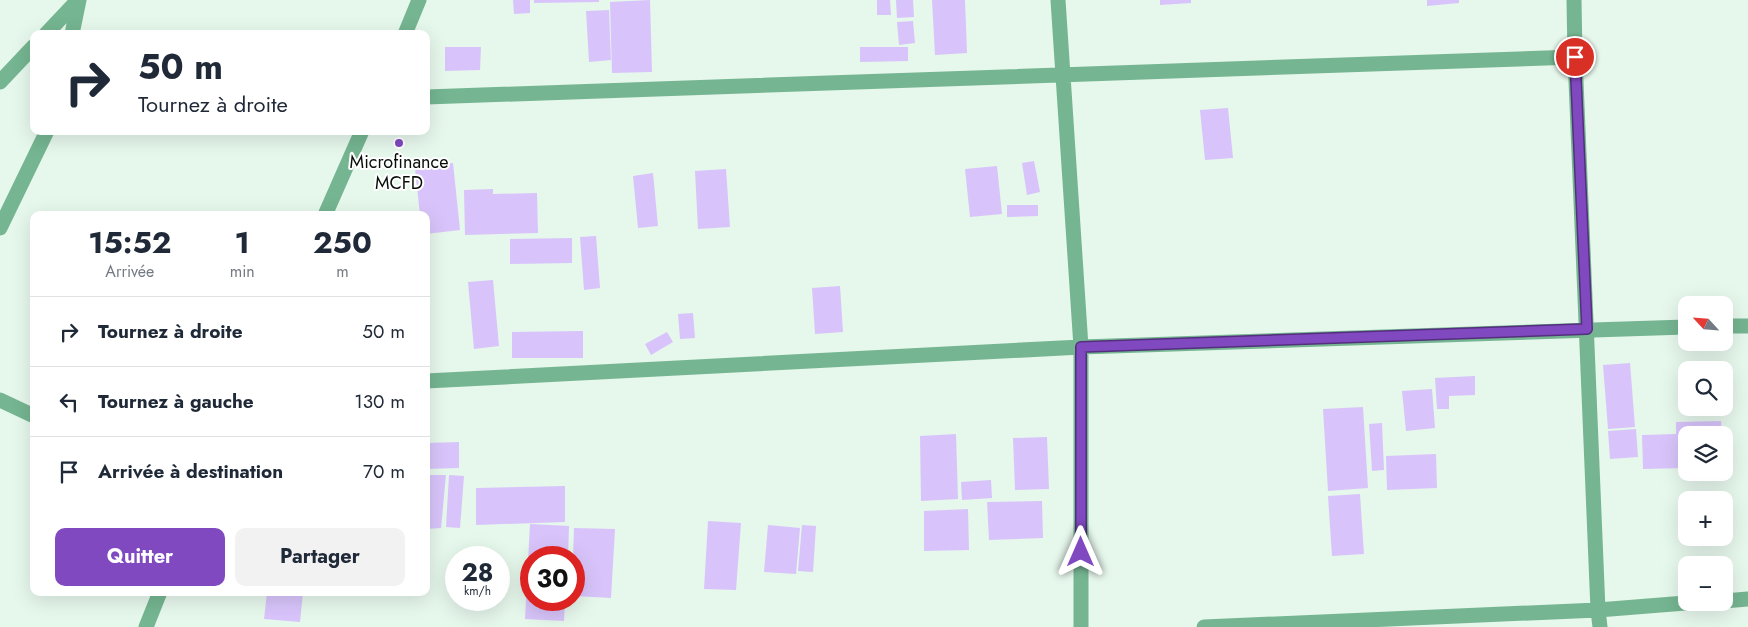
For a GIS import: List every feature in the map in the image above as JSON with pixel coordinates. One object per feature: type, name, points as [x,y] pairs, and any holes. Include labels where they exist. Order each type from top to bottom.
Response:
[{"type":"street","points":[[50,30],[78,0]]},
{"type":"street","points":[[73,30],[78,0]]},
{"type":"street","points":[[407,30],[419,0]]},
{"type":"street","points":[[1058,0],[1081,347],[1081,627]]},
{"type":"street","points":[[1574,0],[1600,627]]},
{"type":"street","points":[[0,82],[30,50]]},
{"type":"street","points":[[430,97],[1575,57]]},
{"type":"street","points":[[0,228],[45,135]]},
{"type":"street","points":[[326,211],[360,135]]},
{"type":"street","points":[[1733,326],[1748,326]]},
{"type":"street","points":[[430,381],[1081,347],[1678,327]]},
{"type":"street","points":[[0,400],[30,414]]},
{"type":"street","points":[[146,627],[158,596]]},
{"type":"street","points":[[1733,600],[1748,599]]},
{"type":"street","points":[[1204,627],[1598,610],[1678,604]]},
{"type":"building","points":[[513,0],[530,0],[530,13],[514,14]]},
{"type":"building","points":[[534,0],[599,0],[599,2],[534,3]]},
{"type":"building","points":[[650,0],[652,72],[612,73],[610,2]]},
{"type":"building","points":[[877,0],[890,0],[891,15],[877,15]]},
{"type":"building","points":[[896,0],[913,0],[914,17],[897,18]]},
{"type":"building","points":[[932,0],[965,0],[967,53],[935,55]]},
{"type":"building","points":[[1160,0],[1191,0],[1191,3],[1160,5]]},
{"type":"building","points":[[1427,0],[1459,0],[1459,3],[1427,6]]},
{"type":"building","points":[[609,10],[611,60],[589,62],[586,11]]},
{"type":"building","points":[[913,21],[915,43],[899,45],[897,22]]},
{"type":"building","points":[[445,47],[481,47],[480,70],[445,71]]},
{"type":"building","points":[[860,47],[908,47],[908,61],[860,62]]},
{"type":"building","points":[[1228,108],[1233,158],[1205,160],[1200,110]]},
{"type":"building","points":[[1034,161],[1040,192],[1027,195],[1022,163]]},
{"type":"building","points":[[453,163],[460,230],[430,234],[430,211],[420,211],[415,168]]},
{"type":"building","points":[[997,166],[1002,214],[970,217],[965,169]]},
{"type":"building","points":[[726,169],[730,227],[698,229],[695,171]]},
{"type":"building","points":[[653,173],[658,226],[638,228],[633,176]]},
{"type":"building","points":[[493,189],[493,194],[537,193],[538,233],[465,235],[464,190]]},
{"type":"building","points":[[1007,205],[1038,205],[1038,216],[1007,217]]},
{"type":"building","points":[[596,236],[600,288],[584,290],[580,237]]},
{"type":"building","points":[[572,238],[572,263],[510,264],[510,239]]},
{"type":"building","points":[[493,280],[499,346],[474,349],[468,282]]},
{"type":"building","points":[[840,286],[843,332],[815,334],[812,288]]},
{"type":"building","points":[[693,313],[695,338],[680,339],[678,314]]},
{"type":"building","points":[[583,331],[583,358],[512,358],[512,332]]},
{"type":"building","points":[[667,332],[673,342],[651,355],[645,344]]},
{"type":"building","points":[[1630,363],[1635,427],[1608,429],[1603,365]]},
{"type":"building","points":[[1475,376],[1475,395],[1449,396],[1449,409],[1437,409],[1435,378]]},
{"type":"building","points":[[1432,389],[1435,428],[1406,431],[1402,391]]},
{"type":"building","points":[[1363,407],[1368,488],[1328,491],[1323,409]]},
{"type":"building","points":[[1721,421],[1721,426],[1678,426],[1678,468],[1643,469],[1642,435],[1676,434],[1676,422]]},
{"type":"building","points":[[1382,423],[1384,470],[1372,471],[1369,424]]},
{"type":"building","points":[[1636,429],[1638,457],[1610,459],[1608,431]]},
{"type":"building","points":[[956,434],[958,499],[921,501],[920,436]]},
{"type":"building","points":[[1047,437],[1049,489],[1015,490],[1013,438]]},
{"type":"building","points":[[459,442],[459,468],[430,469],[430,443]]},
{"type":"building","points":[[1436,454],[1437,488],[1387,490],[1386,456]]},
{"type":"building","points":[[430,475],[446,475],[441,528],[430,529]]},
{"type":"building","points":[[449,475],[464,476],[460,528],[446,527]]},
{"type":"building","points":[[991,480],[992,498],[962,500],[961,482]]},
{"type":"building","points":[[565,486],[565,522],[476,525],[476,488]]},
{"type":"building","points":[[1360,494],[1364,554],[1332,556],[1328,496]]},
{"type":"building","points":[[1042,501],[1043,538],[989,540],[987,502]]},
{"type":"building","points":[[968,509],[969,550],[924,551],[924,511]]},
{"type":"building","points":[[708,521],[741,523],[736,590],[704,589]]},
{"type":"building","points":[[530,524],[569,526],[568,546],[529,546]]},
{"type":"building","points":[[768,525],[800,528],[796,574],[764,572]]},
{"type":"building","points":[[802,525],[816,526],[813,572],[798,571]]},
{"type":"building","points":[[574,528],[615,529],[611,598],[585,597],[585,546],[573,546]]},
{"type":"building","points":[[267,596],[303,596],[300,622],[264,619]]},
{"type":"building","points":[[525,611],[564,611],[564,621],[525,619]]},
{"type":"place","name":"Microfinance MCFD","points":[[399,143]]},
{"type":"route","points":[[1081,552],[1081,347],[1587,329],[1575,57]]}]
